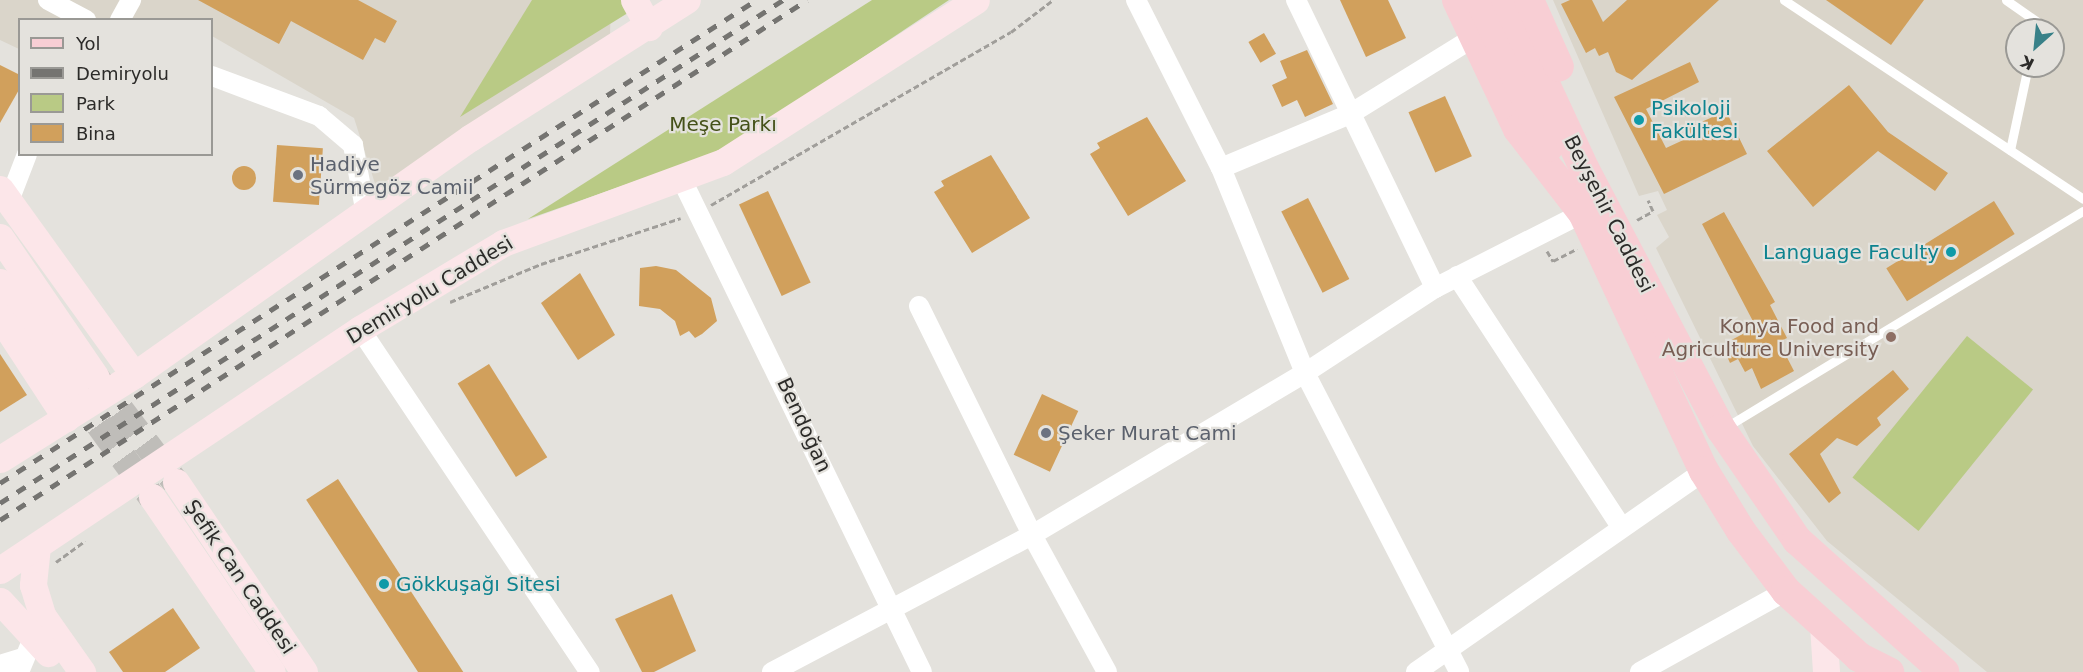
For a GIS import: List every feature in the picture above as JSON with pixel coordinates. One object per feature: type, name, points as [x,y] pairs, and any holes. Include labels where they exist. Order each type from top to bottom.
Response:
[{"type":"main road","points":[[633,0],[649,27]]},
{"type":"main road","name":"Demiryolu Caddesi","points":[[0,570],[360,329],[503,243],[591,208],[682,180],[723,162],[976,0]]},
{"type":"main road","points":[[1457,0],[1518,129],[1577,202]]},
{"type":"main road","name":"Beyşehir Caddesi","points":[[1480,0],[1704,471],[1786,591],[1823,625],[1856,664]]},
{"type":"main road","name":"Beyşehir Caddesi","points":[[1506,0],[1576,150],[1721,429],[1797,540],[1883,623]]},
{"type":"main road","points":[[1529,0],[1571,97],[1576,150]]},
{"type":"main road","points":[[0,459],[134,375],[366,214],[470,138],[649,27],[675,3]]},
{"type":"main road","points":[[4,195],[134,375]]},
{"type":"main road","points":[[0,237],[85,384],[0,282]]},
{"type":"main road","points":[[0,317],[66,418]]},
{"type":"main road","name":"Şefik Can Caddesi","points":[[176,482],[304,672]]},
{"type":"main road","name":"Şefik Can Caddesi","points":[[152,497],[272,672]]},
{"type":"main road","points":[[37,546],[33,579],[42,615],[82,672]]},
{"type":"main road","points":[[1826,672],[1823,625],[1830,610],[1852,593]]},
{"type":"main road","points":[[0,601],[35,634],[61,672]]},
{"type":"main road","points":[[1889,672],[1856,664],[1883,623],[1944,672]]},
{"type":"street","points":[[48,0],[82,18]]},
{"type":"street","points":[[121,18],[131,0]]},
{"type":"street","points":[[1136,0],[1221,168],[1305,373],[1445,652],[1459,672]]},
{"type":"street","points":[[1296,0],[1435,288]]},
{"type":"street","points":[[1221,168],[1350,114],[1473,38]]},
{"type":"street","points":[[213,76],[319,116],[353,146],[366,214]]},
{"type":"street","points":[[4,195],[26,156]]},
{"type":"street","name":"Bendoğan","points":[[682,180],[889,610],[922,672]]},
{"type":"street","points":[[772,672],[1032,535],[1305,373],[1435,288],[1577,202]]},
{"type":"street","points":[[1457,276],[1621,527]]},
{"type":"street","points":[[919,306],[1032,535],[1107,672]]},
{"type":"street","points":[[360,329],[590,672]]},
{"type":"street","points":[[1416,672],[1704,471]]},
{"type":"street","points":[[1640,672],[1786,591]]},
{"type":"street","points":[[0,665],[19,665],[35,634]]},
{"type":"lane","points":[[1784,0],[2083,199]]},
{"type":"lane","points":[[2006,0],[2031,18]]},
{"type":"lane","points":[[2010,150],[2025,78]]},
{"type":"lane","points":[[1721,429],[2083,211]]},
{"type":"path","points":[[442,305],[541,264],[699,212],[1011,32],[1053,0]]},
{"type":"path","points":[[33,579],[90,538]]},
{"type":"shaded area","points":[[0,0],[611,0],[610,36],[378,193],[354,118],[213,37],[213,18],[18,18],[18,49],[0,40]]},
{"type":"shaded area","name":"Konya Food and Agriculture University","points":[[1553,0],[2083,0],[2083,672],[1987,672],[1827,541],[1753,446],[1656,248],[1669,237],[1657,215],[1667,210],[1658,191],[1639,196]]},
{"type":"green space","points":[[532,0],[624,0],[631,11],[460,117]]},
{"type":"green space","name":"Meşe Parkı","points":[[872,0],[949,0],[724,150],[528,219]]},
{"type":"green space","points":[[1967,336],[2033,389],[1919,531],[1852,477]]},
{"type":"building","points":[[198,0],[358,0],[397,21],[385,43],[375,38],[363,60],[291,21],[279,44]]},
{"type":"building","points":[[1340,0],[1388,0],[1406,38],[1366,57]]},
{"type":"building","points":[[1570,0],[1592,0],[1603,22],[1627,0],[1719,0],[1632,80],[1616,72],[1608,52],[1599,56],[1595,48],[1586,53],[1561,4]]},
{"type":"building","points":[[1826,0],[1924,0],[1891,45]]},
{"type":"building","points":[[1264,33],[1276,54],[1260,63],[1248,42]]},
{"type":"building","points":[[1307,50],[1333,104],[1305,117],[1297,100],[1282,107],[1272,85],[1287,78],[1280,61]]},
{"type":"building","name":"Psikoloji Fakültesi","points":[[1690,62],[1699,82],[1646,109],[1666,148],[1692,136],[1688,128],[1726,111],[1747,154],[1664,194],[1614,97]]},
{"type":"building","points":[[0,65],[18,74],[18,92],[0,123]]},
{"type":"building","points":[[1849,85],[1888,132],[1948,173],[1935,191],[1878,151],[1813,207],[1767,151]]},
{"type":"building","points":[[1445,96],[1472,156],[1435,173],[1408,112]]},
{"type":"building","points":[[1147,117],[1186,181],[1128,216],[1090,154],[1100,148],[1097,143]]},
{"type":"building","name":"Hadiye Sürmegöz Camii","points":[[277,145],[323,148],[319,205],[273,202]]},
{"type":"building","points":[[991,155],[1030,218],[972,253],[934,192],[944,186],[941,181]]},
{"type":"building","points":[[244,166],[252,170],[256,178],[252,186],[244,190],[236,186],[232,178],[236,170]]},
{"type":"building","points":[[768,191],[811,283],[782,296],[739,205]]},
{"type":"building","points":[[1308,198],[1349,279],[1323,293],[1281,212]]},
{"type":"building","name":"Language Faculty","points":[[1994,201],[2015,234],[1907,301],[1886,268]]},
{"type":"building","points":[[1724,212],[1775,302],[1770,305],[1787,338],[1779,342],[1794,371],[1761,389],[1752,368],[1745,372],[1738,359],[1730,363],[1722,345],[1756,327],[1702,224]]},
{"type":"building","points":[[656,266],[676,270],[711,298],[717,321],[695,338],[689,331],[680,336],[675,321],[660,309],[639,306],[640,268]]},
{"type":"building","points":[[580,273],[615,335],[578,360],[541,303]]},
{"type":"building","points":[[0,354],[27,395],[0,412]]},
{"type":"building","points":[[489,364],[547,457],[516,477],[458,384]]},
{"type":"building","points":[[1893,370],[1909,389],[1877,418],[1881,425],[1857,446],[1837,438],[1820,454],[1841,493],[1829,503],[1789,454]]},
{"type":"building","name":"Şeker Murat Cami","points":[[1042,394],[1078,411],[1050,472],[1014,455]]},
{"type":"building","name":"Gökkuşağı Sitesi","points":[[338,479],[463,672],[418,672],[306,500]]},
{"type":"building","points":[[672,594],[696,651],[654,672],[642,672],[615,619]]},
{"type":"building","points":[[173,608],[200,648],[165,672],[123,672],[109,652]]},
{"type":"tunnel","points":[[96,377],[175,481]]},
{"type":"tunnel","points":[[75,391],[152,497]]},
{"type":"railway","points":[[0,483],[756,0]]},
{"type":"railway","points":[[0,503],[783,0]]},
{"type":"railway","points":[[0,520],[807,0]]},
{"type":"place","name":"Psikoloji Fakültesi","points":[[1639,120]]},
{"type":"place","name":"Hadiye Sürmegöz Camii","points":[[298,175]]},
{"type":"place","name":"Language Faculty","points":[[1951,252]]},
{"type":"place","name":"Konya Food and Agriculture University","points":[[1891,337]]},
{"type":"place","name":"Şeker Murat Cami","points":[[1046,433]]},
{"type":"place","name":"Gökkuşağı Sitesi","points":[[384,584]]}]
